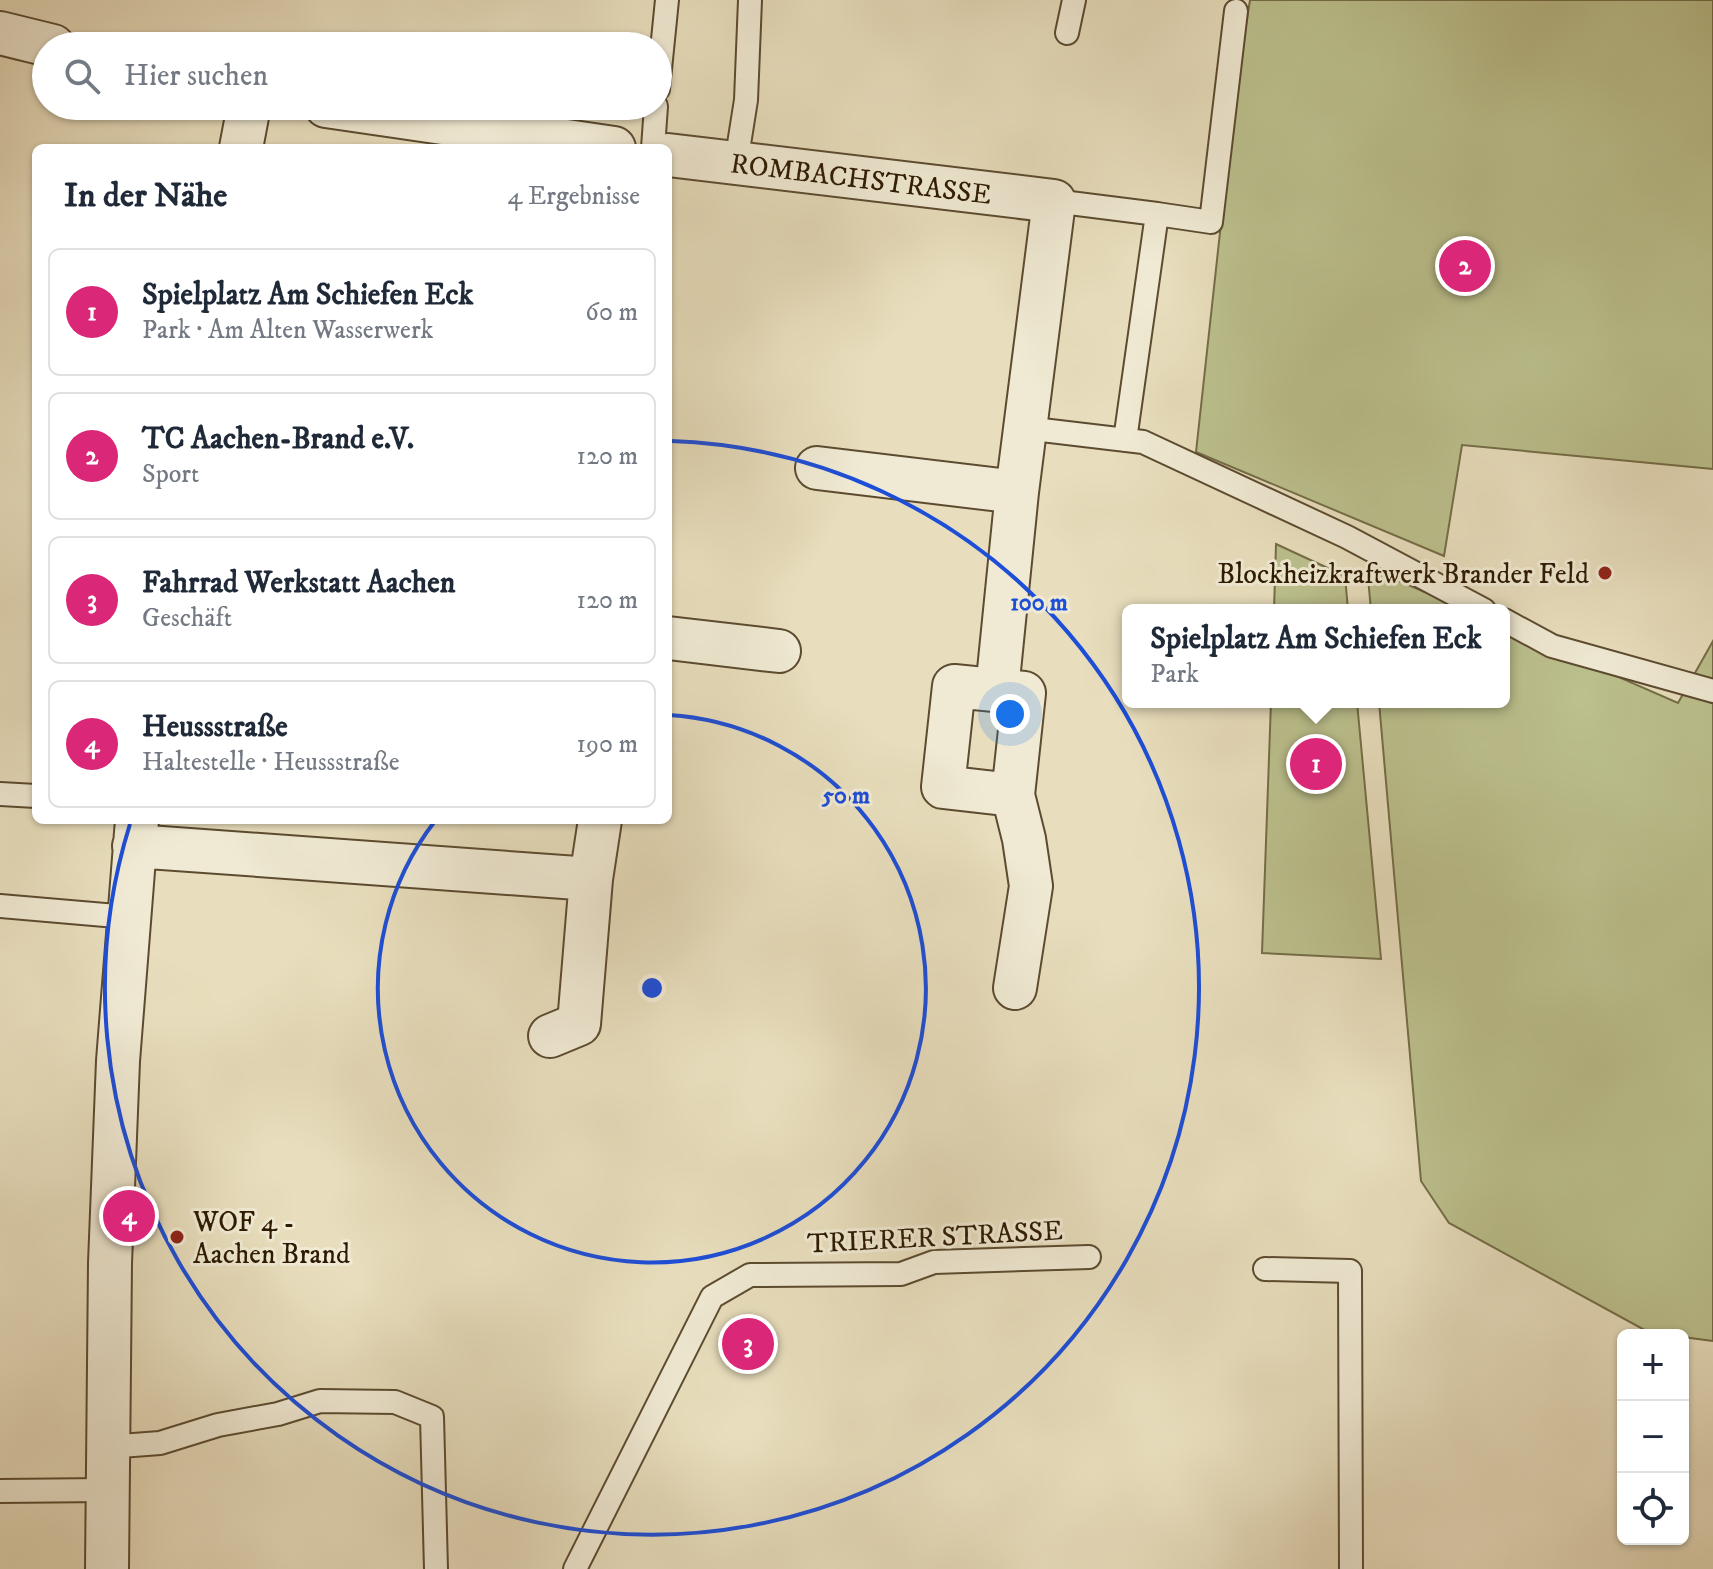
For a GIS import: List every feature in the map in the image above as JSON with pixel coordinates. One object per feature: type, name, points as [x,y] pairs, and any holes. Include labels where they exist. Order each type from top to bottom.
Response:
[{"type":"street","points":[[0,33],[32,41]]},
{"type":"street","points":[[242,144],[246,120]]},
{"type":"street","points":[[422,120],[587,144]]},
{"type":"street","name":"ROMBACHSTRASSE","points":[[672,155],[1054,201]]},
{"type":"street","points":[[997,690],[1017,492],[1054,201]]},
{"type":"street","points":[[817,468],[1017,492]]},
{"type":"street","points":[[672,638],[779,651]]},
{"type":"street","points":[[1013,795],[943,787],[954,686],[1024,693],[1013,795],[1031,886],[1015,988]]},
{"type":"street","points":[[550,1036],[579,1024],[591,879],[599,824]]},
{"type":"street","points":[[107,1569],[110,1263],[117,1091],[136,833],[591,879]]},
{"type":"lane","points":[[664,32],[667,0]]},
{"type":"lane","points":[[736,163],[746,100],[750,0]]},
{"type":"lane","points":[[1067,33],[1074,0]]},
{"type":"lane","points":[[1054,201],[1211,222],[1236,11]]},
{"type":"lane","points":[[653,144],[655,120]]},
{"type":"lane","points":[[1125,440],[1157,214]]},
{"type":"lane","points":[[1025,428],[1143,442],[1347,537],[1473,604]]},
{"type":"lane","points":[[1510,623],[1552,646],[1713,691]]},
{"type":"lane","points":[[0,794],[32,796]]},
{"type":"lane","points":[[0,906],[128,917]]},
{"type":"lane","name":"TRIERER STRASSE","points":[[575,1569],[712,1297],[750,1275],[901,1274],[934,1262],[1089,1257]]},
{"type":"lane","points":[[1265,1269],[1350,1271],[1351,1569]]},
{"type":"lane","points":[[107,1447],[160,1443],[218,1425],[278,1414],[320,1401],[395,1402],[432,1417],[436,1569]]},
{"type":"lane","points":[[0,1491],[106,1490]]},
{"type":"green space","points":[[1250,0],[1713,0],[1713,469],[1462,445],[1444,556],[1196,452],[1236,86]]},
{"type":"green space","points":[[1276,544],[1345,576],[1347,604],[1274,604]]},
{"type":"green space","points":[[1367,567],[1452,604],[1370,604]]},
{"type":"green space","points":[[1510,630],[1678,703],[1713,641],[1713,1341],[1689,1338],[1689,1329],[1643,1329],[1449,1223],[1421,1181],[1380,708],[1510,708]]},
{"type":"green space","points":[[1271,708],[1358,708],[1381,959],[1262,953]]},
{"type":"place","name":"TC Aachen-Brand e.V.","points":[[1465,266]]},
{"type":"place","name":"Blockheizkraftwerk Brander Feld","points":[[1605,573]]},
{"type":"place","name":"Spielplatz Am Schiefen Eck","points":[[1316,764]]},
{"type":"place","name":"Heussstraße","points":[[129,1216]]},
{"type":"place","name":"WOF 4 - Aachen Brand","points":[[177,1237]]},
{"type":"place","name":"Fahrrad Werkstatt Aachen","points":[[748,1344]]}]
